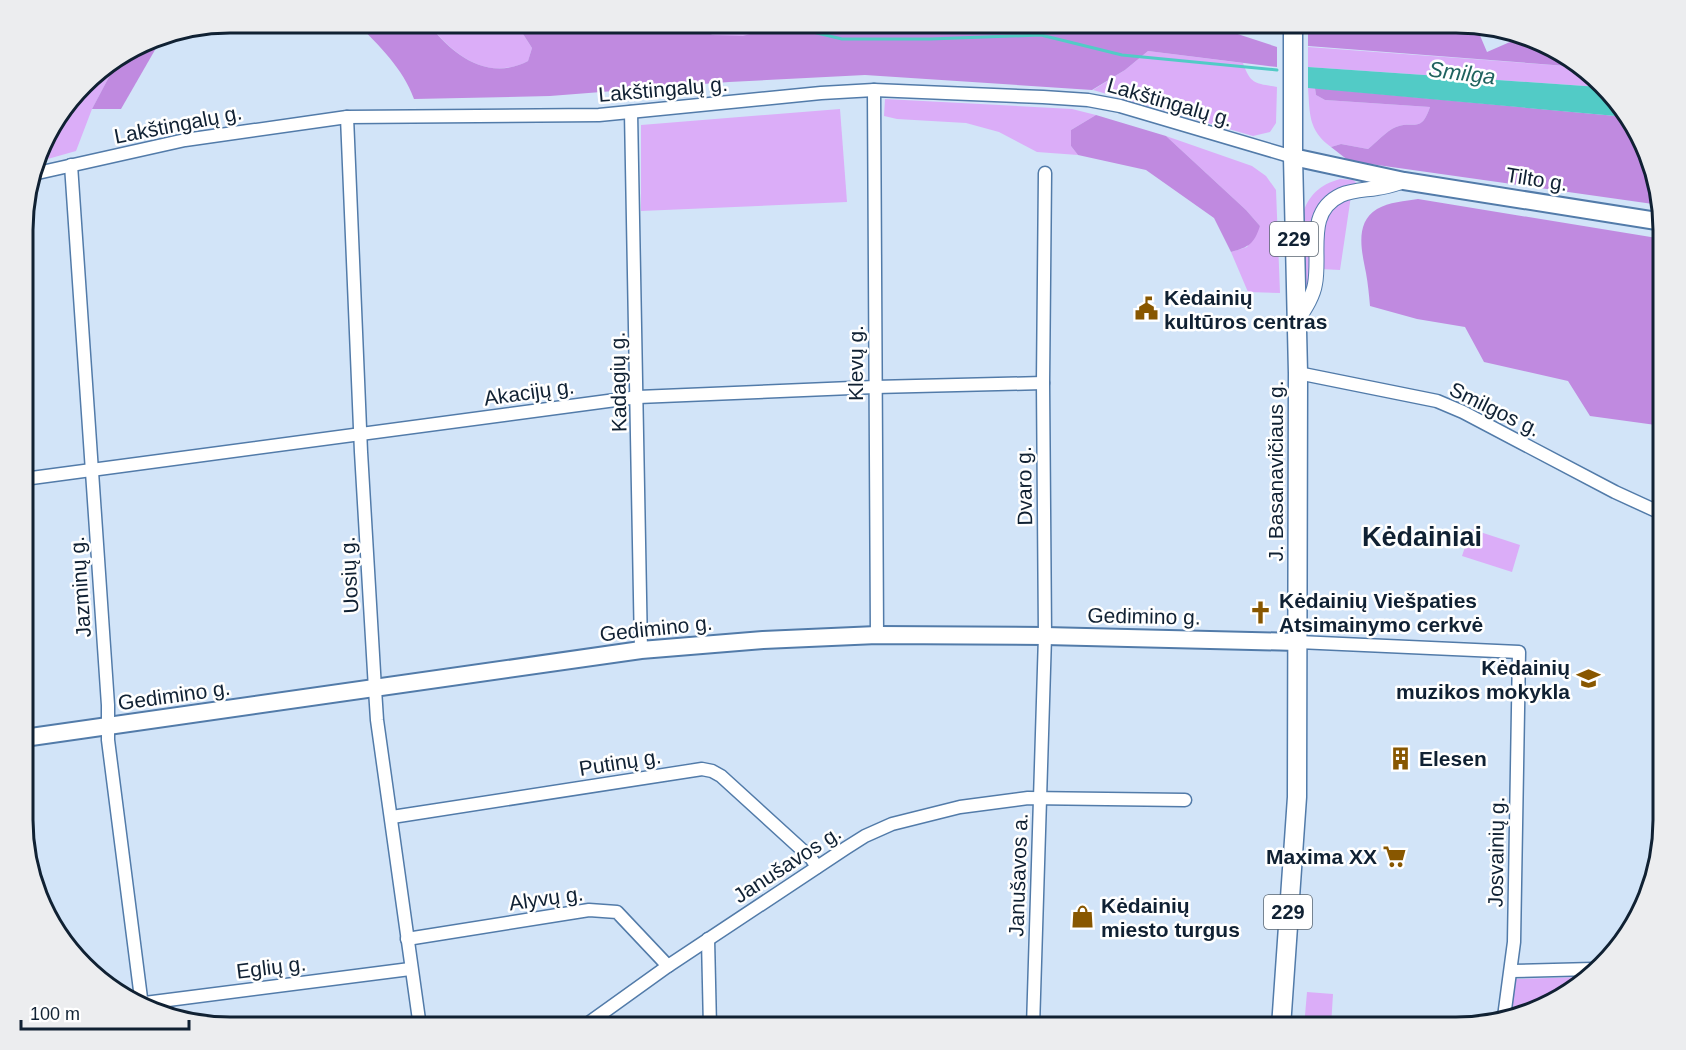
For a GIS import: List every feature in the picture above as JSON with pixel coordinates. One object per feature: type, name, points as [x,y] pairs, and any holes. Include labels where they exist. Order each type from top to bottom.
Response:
[{"type":"main road","name":"J. Basanavičiaus g.","points":[[1282,1017],[1297,796],[1298,373],[1293,157],[1293,33]]},
{"type":"main road","name":"Tilto g.","points":[[1293,157],[1404,181],[1653,220]]},
{"type":"main road","name":"Gedimino g.","points":[[33,737],[641,650],[764,640],[877,635],[1298,642]]},
{"type":"street","name":"Lakštingalų g.","points":[[42,172],[217,134],[347,117],[566,116],[874,90],[1043,97],[1099,102],[1148,112],[1250,146],[1293,157]]},
{"type":"street","name":"Klevų g.","points":[[874,90],[877,635]]},
{"type":"street","name":"Kadagių g.","points":[[631,112],[641,650]]},
{"type":"street","name":"Uosių g.","points":[[347,117],[377,720],[418,1017]]},
{"type":"street","name":"Jazminų g.","points":[[71,165],[108,727],[139,995]]},
{"type":"street","name":"Dvaro g.","points":[[1039,798],[1045,636],[1042,383],[1045,173]]},
{"type":"street","name":"Tilto g.","points":[[1297,321],[1315,287],[1317,225],[1326,206],[1334,198],[1344,193],[1389,186],[1404,181]]},
{"type":"street","name":"Smilgos g.","points":[[1298,373],[1437,401],[1653,509]]},
{"type":"street","name":"Akacijų g.","points":[[33,479],[638,397],[1042,383]]},
{"type":"street","name":"Josvainių g.","points":[[1298,642],[1518,652],[1514,942],[1505,1011]]},
{"type":"street","name":"Putinų g.","points":[[392,817],[702,769],[721,776],[812,858],[817,867]]},
{"type":"street","name":"Janušavos a.","points":[[1033,1017],[1039,798],[1185,800]]},
{"type":"street","name":"Janušavos g.","points":[[598,1017],[668,966],[865,836],[902,821],[960,807],[1039,798]]},
{"type":"street","name":"Alyvų g.","points":[[407,939],[589,910],[617,912],[668,966]]},
{"type":"street","points":[[708,939],[710,1017]]},
{"type":"street","name":"Eglių g.","points":[[155,1002],[410,969]]},
{"type":"street","points":[[1510,970],[1585,969]]},
{"type":"shaded area","points":[[367,33],[436,33],[460,55],[472,62],[485,67],[499,68],[513,67],[528,61],[532,48],[522,33],[708,33],[743,36],[754,33],[1234,33],[1277,47],[1277,67],[1148,51],[1125,70],[1092,90],[865,75],[729,82],[550,96],[414,99],[404,77]]},
{"type":"shaded area","points":[[436,33],[522,33],[532,48],[528,61],[513,67],[485,67],[460,55]]},
{"type":"shaded area","points":[[704,33],[758,33],[730,37]]},
{"type":"shaded area","points":[[1308,33],[1480,35],[1487,52],[1512,41],[1543,53],[1566,66],[1308,46]]},
{"type":"shaded area","points":[[156,47],[121,109],[92,109],[111,73],[131,59]]},
{"type":"shaded area","points":[[1308,47],[1566,66],[1590,86],[1308,67]]},
{"type":"shaded area","points":[[1148,51],[1243,63],[1255,82],[1277,87],[1276,123],[1270,132],[1253,136],[1093,90],[1125,70]]},
{"type":"shaded area","points":[[1308,67],[1590,86],[1616,116],[1308,88]]},
{"type":"shaded area","points":[[111,73],[92,109],[76,151],[46,159],[66,120],[82,100]]},
{"type":"shaded area","points":[[1308,88],[1315,88],[1316,95],[1325,100],[1430,107],[1423,121],[1392,129],[1368,149],[1341,144],[1331,147],[1323,141],[1314,128],[1310,114]]},
{"type":"shaded area","points":[[1315,88],[1616,116],[1627,131],[1638,154],[1651,204],[1349,161],[1331,147],[1341,144],[1368,149],[1392,129],[1402,125],[1416,125],[1423,121],[1430,107],[1325,100],[1316,95]]},
{"type":"shaded area","points":[[885,99],[1072,109],[1096,115],[1071,130],[1071,146],[1078,155],[1037,152],[999,132],[966,123],[897,119],[884,116]]},
{"type":"shaded area","points":[[840,109],[847,202],[641,211],[641,125]]},
{"type":"shaded area","points":[[1096,115],[1166,136],[1246,210],[1260,226],[1253,241],[1231,252],[1214,218],[1146,170],[1078,155],[1071,146],[1071,130]]},
{"type":"shaded area","points":[[1166,136],[1252,166],[1266,176],[1276,190],[1280,293],[1248,292],[1231,252],[1247,247],[1260,226],[1246,210]]},
{"type":"shaded area","points":[[1340,179],[1353,180],[1358,184],[1351,196],[1340,270],[1320,269],[1303,303],[1302,215],[1316,192],[1326,184]]},
{"type":"shaded area","points":[[1418,199],[1653,237],[1653,425],[1590,416],[1568,381],[1484,362],[1465,327],[1417,319],[1370,306],[1361,238],[1362,230],[1370,215],[1377,209],[1397,202]]},
{"type":"shaded area","points":[[1471,529],[1520,545],[1512,572],[1462,556]]},
{"type":"shaded area","points":[[1574,977],[1555,991],[1511,1009],[1514,979]]},
{"type":"shaded area","points":[[1307,992],[1333,994],[1332,1017],[1305,1017]]},
{"type":"waterway","name":"Smilga","points":[[817,33],[842,39],[1041,35],[1122,55],[1277,70]]},
{"type":"place","name":"Kėdainių kultūros centras","points":[[1146,309]]},
{"type":"place","name":"Kėdainių Viešpaties Atsimainymo cerkvė","points":[[1261,612]]},
{"type":"place","name":"Kėdainių muzikos mokykla","points":[[1588,679]]},
{"type":"place","name":"Elesen","points":[[1401,758]]},
{"type":"place","name":"Maxima XX","points":[[1395,856]]},
{"type":"place","name":"Kėdainių miesto turgus","points":[[1083,917]]},
{"type":"district","name":"Kėdainiai","points":[[1422,537]]}]
